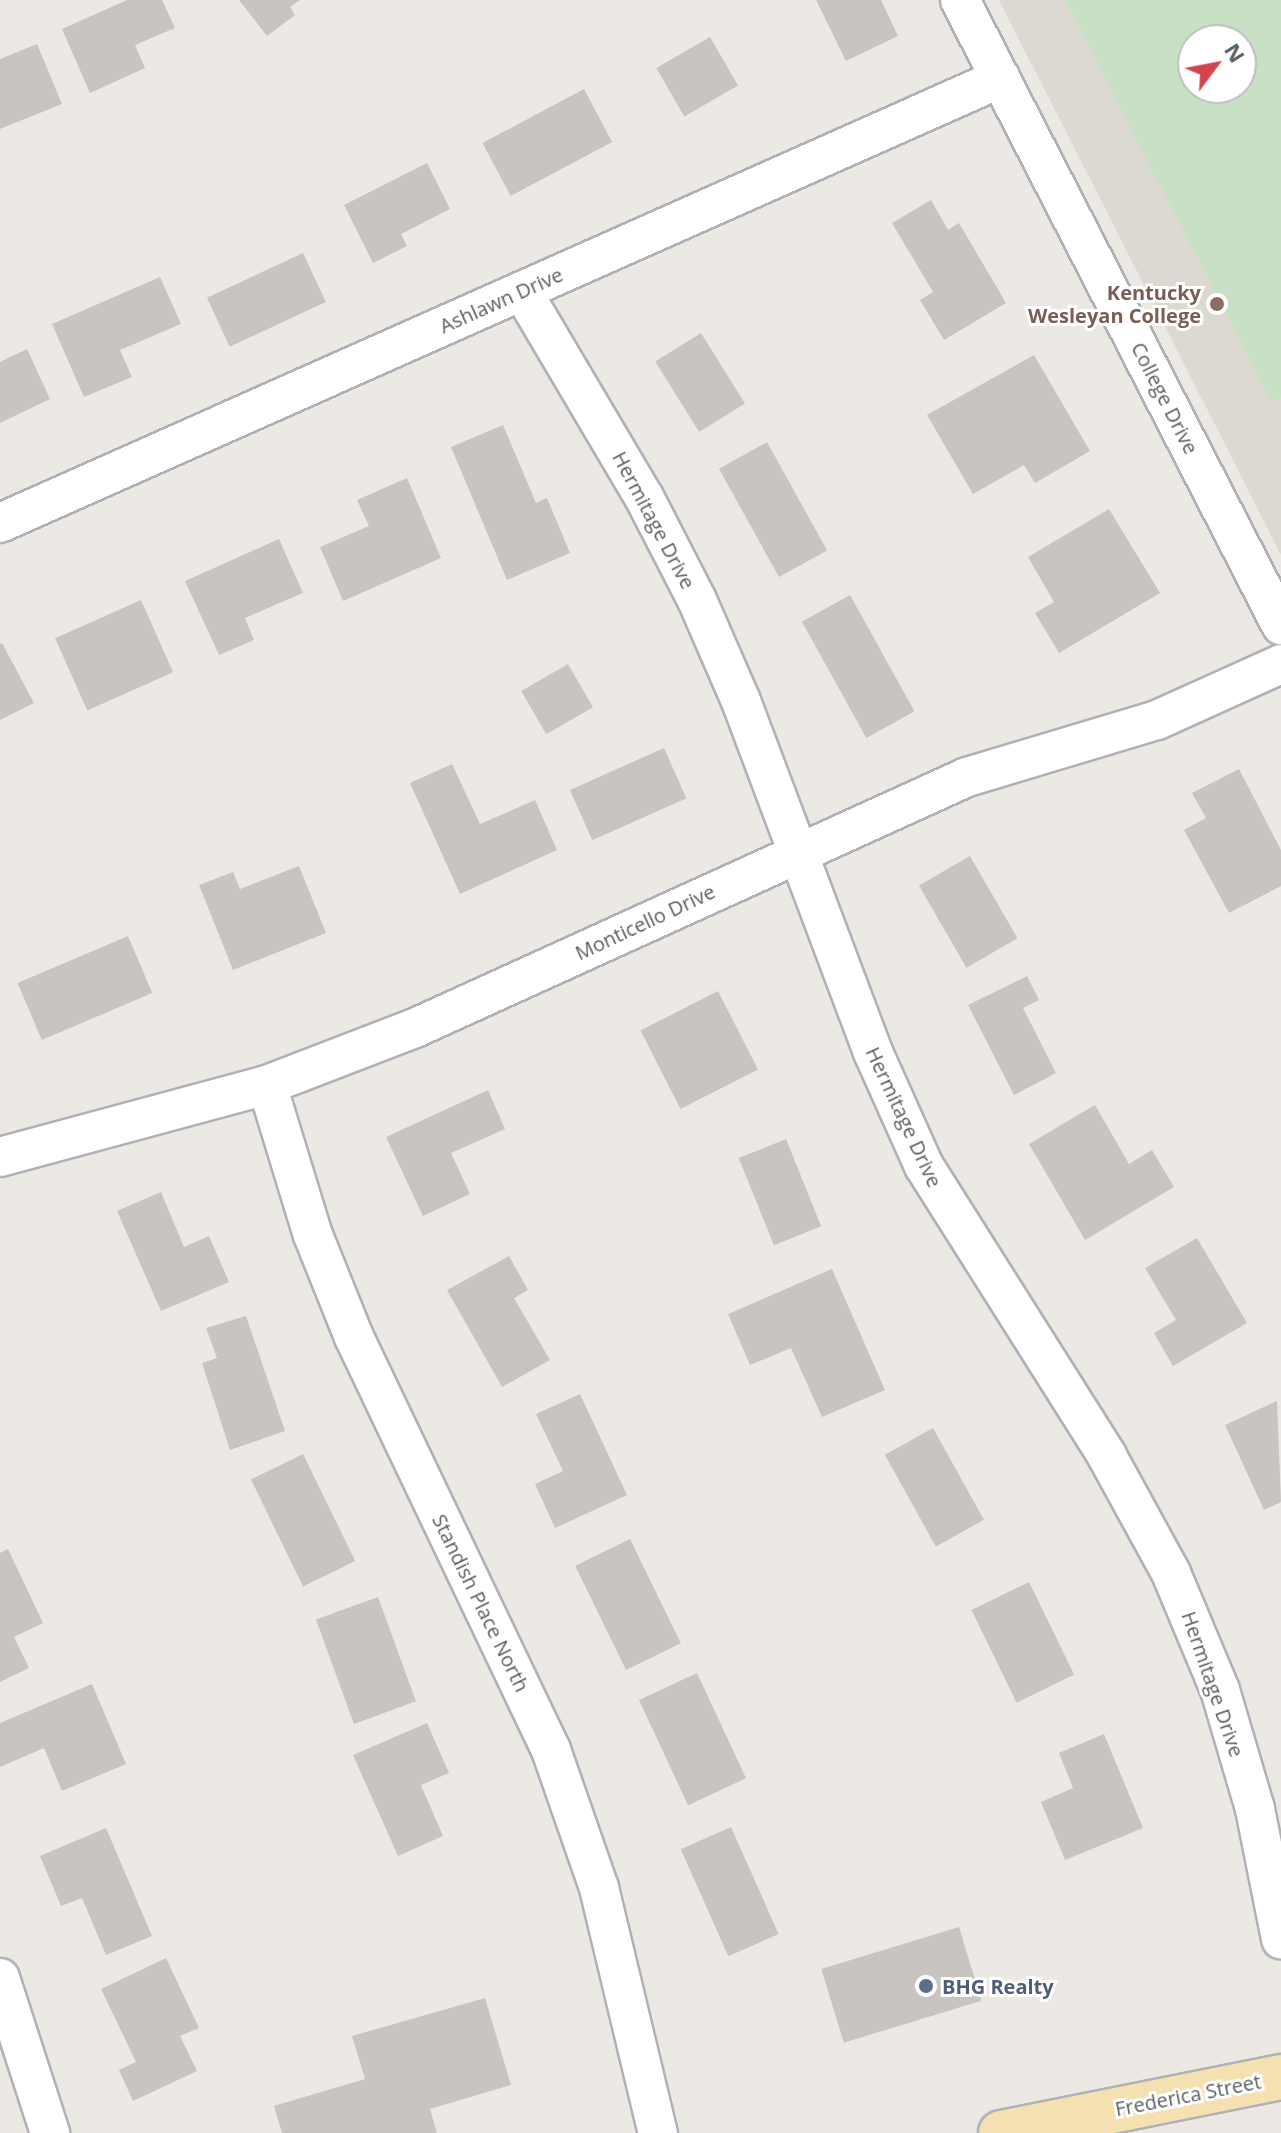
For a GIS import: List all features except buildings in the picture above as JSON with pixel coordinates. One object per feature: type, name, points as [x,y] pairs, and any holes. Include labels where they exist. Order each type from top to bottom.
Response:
[{"type":"main road","name":"Frederica Street","points":[[1001,2133],[1281,2077]]},
{"type":"street","name":"College Drive","points":[[960,0],[1281,625]]},
{"type":"street","name":"Ashlawn Drive","points":[[0,523],[522,291],[686,213],[1001,78]]},
{"type":"street","name":"Hermitage Drive","points":[[522,291],[644,497],[697,600],[873,1052],[924,1166],[1107,1456],[1198,1631],[1255,1809],[1281,1939]]},
{"type":"street","name":"Monticello Drive","points":[[0,1157],[267,1085],[415,1028],[967,777],[1157,720],[1281,664]]},
{"type":"street","name":"Standish Place North","points":[[267,1085],[313,1235],[354,1337],[551,1750],[599,1888],[658,2133]]},
{"type":"street","points":[[0,1978],[50,2133]]},
{"type":"shaded area","name":"Kentucky Wesleyan College","points":[[999,0],[1281,0],[1281,555]]},
{"type":"green space","points":[[1065,0],[1281,0],[1281,398],[1272,403]]},
{"type":"place","name":"Kentucky Wesleyan College","points":[[1217,304]]},
{"type":"place","name":"BHG Realty","points":[[926,1986]]}]
